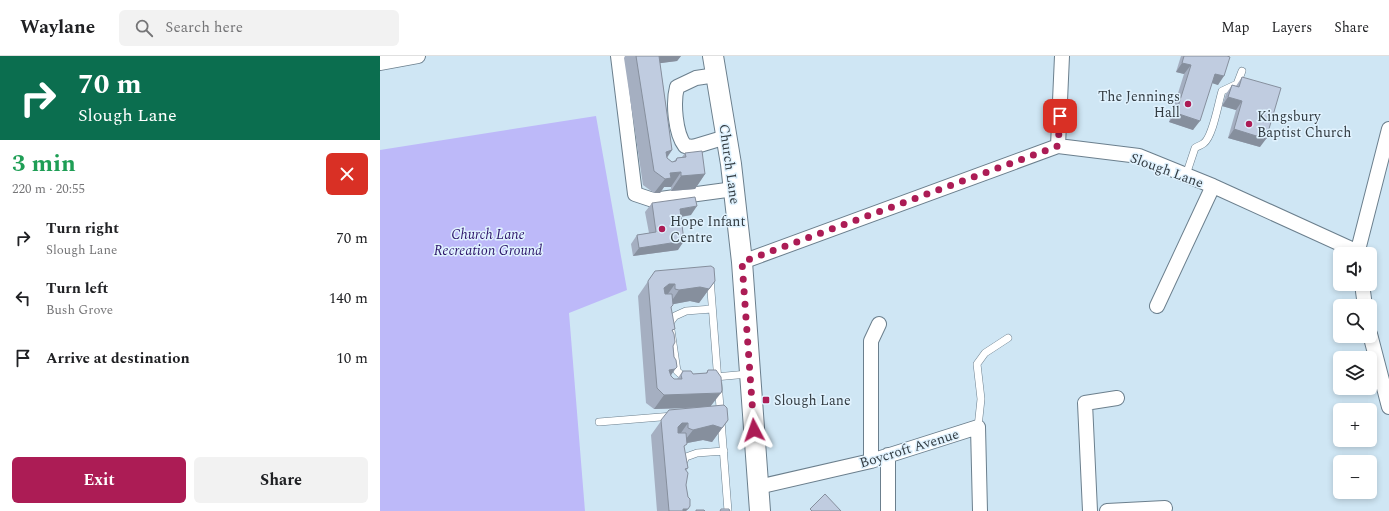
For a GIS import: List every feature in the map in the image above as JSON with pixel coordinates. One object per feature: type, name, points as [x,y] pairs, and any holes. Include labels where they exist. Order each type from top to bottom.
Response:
[{"type":"main road","name":"Church Lane","points":[[713,56],[734,189],[742,262],[760,511]]},
{"type":"street","points":[[380,63],[418,56]]},
{"type":"street","points":[[618,56],[635,194],[653,200],[734,189]]},
{"type":"street","points":[[1058,146],[1062,56]]},
{"type":"street","points":[[716,75],[696,78],[677,87],[674,100],[680,140],[685,146],[693,147],[726,137]]},
{"type":"street","points":[[1357,247],[1389,129]]},
{"type":"street","name":"Slough Lane","points":[[742,262],[1058,146],[1139,156],[1213,186],[1345,247]]},
{"type":"street","points":[[1157,306],[1213,186]]},
{"type":"street","points":[[871,461],[871,341],[879,324]]},
{"type":"street","points":[[1372,343],[1389,407]]},
{"type":"street","points":[[1090,511],[1085,403],[1117,398]]},
{"type":"street","name":"Boycroft Avenue","points":[[758,487],[871,461],[978,427],[980,511]]},
{"type":"street","points":[[888,455],[888,511]]},
{"type":"street","points":[[1107,511],[1165,508]]},
{"type":"lane","points":[[1186,175],[1196,148],[1204,144],[1212,132],[1217,105],[1222,91],[1237,84],[1242,71]]},
{"type":"lane","points":[[710,277],[719,377],[718,412],[724,450],[728,511]]},
{"type":"lane","points":[[694,379],[686,378],[677,371],[670,323],[675,316],[686,311],[712,309]]},
{"type":"lane","points":[[978,427],[981,399],[977,364],[985,353],[1008,338]]},
{"type":"lane","points":[[707,378],[750,374]]},
{"type":"lane","points":[[599,422],[683,415]]},
{"type":"lane","points":[[683,472],[682,465],[686,457],[697,453],[724,450]]},
{"type":"green space","name":"Church Lane Recreation Ground","points":[[596,116],[627,290],[569,313],[585,511],[380,511],[380,150]]},
{"type":"building","points":[[636,56],[659,56],[672,150],[666,152],[667,158],[672,162],[676,161],[677,158],[686,157],[685,153],[702,151],[705,174],[681,176],[681,172],[670,173],[671,178],[665,179],[654,171]]},
{"type":"building","name":"The Jennings Hall","points":[[1184,56],[1230,57],[1224,76],[1215,74],[1200,121],[1176,113],[1191,65],[1182,63]]},
{"type":"building","name":"Kingsbury Baptist Church","points":[[1242,77],[1281,88],[1266,139],[1234,129],[1242,101],[1228,97],[1232,85],[1239,87]]},
{"type":"building","points":[[695,197],[697,206],[680,209],[684,241],[639,248],[637,235],[656,232],[652,203]]},
{"type":"building","points":[[711,266],[714,268],[715,281],[709,289],[700,287],[679,290],[675,289],[675,284],[669,284],[664,288],[665,294],[672,294],[673,305],[671,307],[675,329],[672,330],[675,342],[673,346],[674,357],[677,367],[669,370],[674,379],[682,379],[681,375],[683,371],[691,371],[693,374],[707,373],[708,370],[716,370],[721,377],[721,393],[664,395],[657,388],[648,281],[655,271]]},
{"type":"building","points":[[724,405],[727,408],[728,420],[722,428],[713,425],[693,430],[688,428],[688,423],[682,423],[678,427],[678,433],[686,433],[687,444],[684,446],[688,468],[685,469],[688,473],[686,485],[688,497],[690,499],[690,506],[688,509],[683,509],[683,511],[669,511],[661,420],[669,410]]},
{"type":"building","points":[[825,494],[841,511],[812,511],[810,509]]},
{"type":"building","points":[[721,509],[729,509],[730,511],[720,511]]},
{"type":"place","name":"The Jennings Hall","points":[[1188,104]]},
{"type":"place","name":"Kingsbury Baptist Church","points":[[1249,124]]},
{"type":"place","name":"Hope Infant Centre","points":[[662,229]]},
{"type":"place","name":"Slough Lane","points":[[766,400]]},
{"type":"route","points":[[754,430],[742,262],[1058,146],[1060,116]]}]
